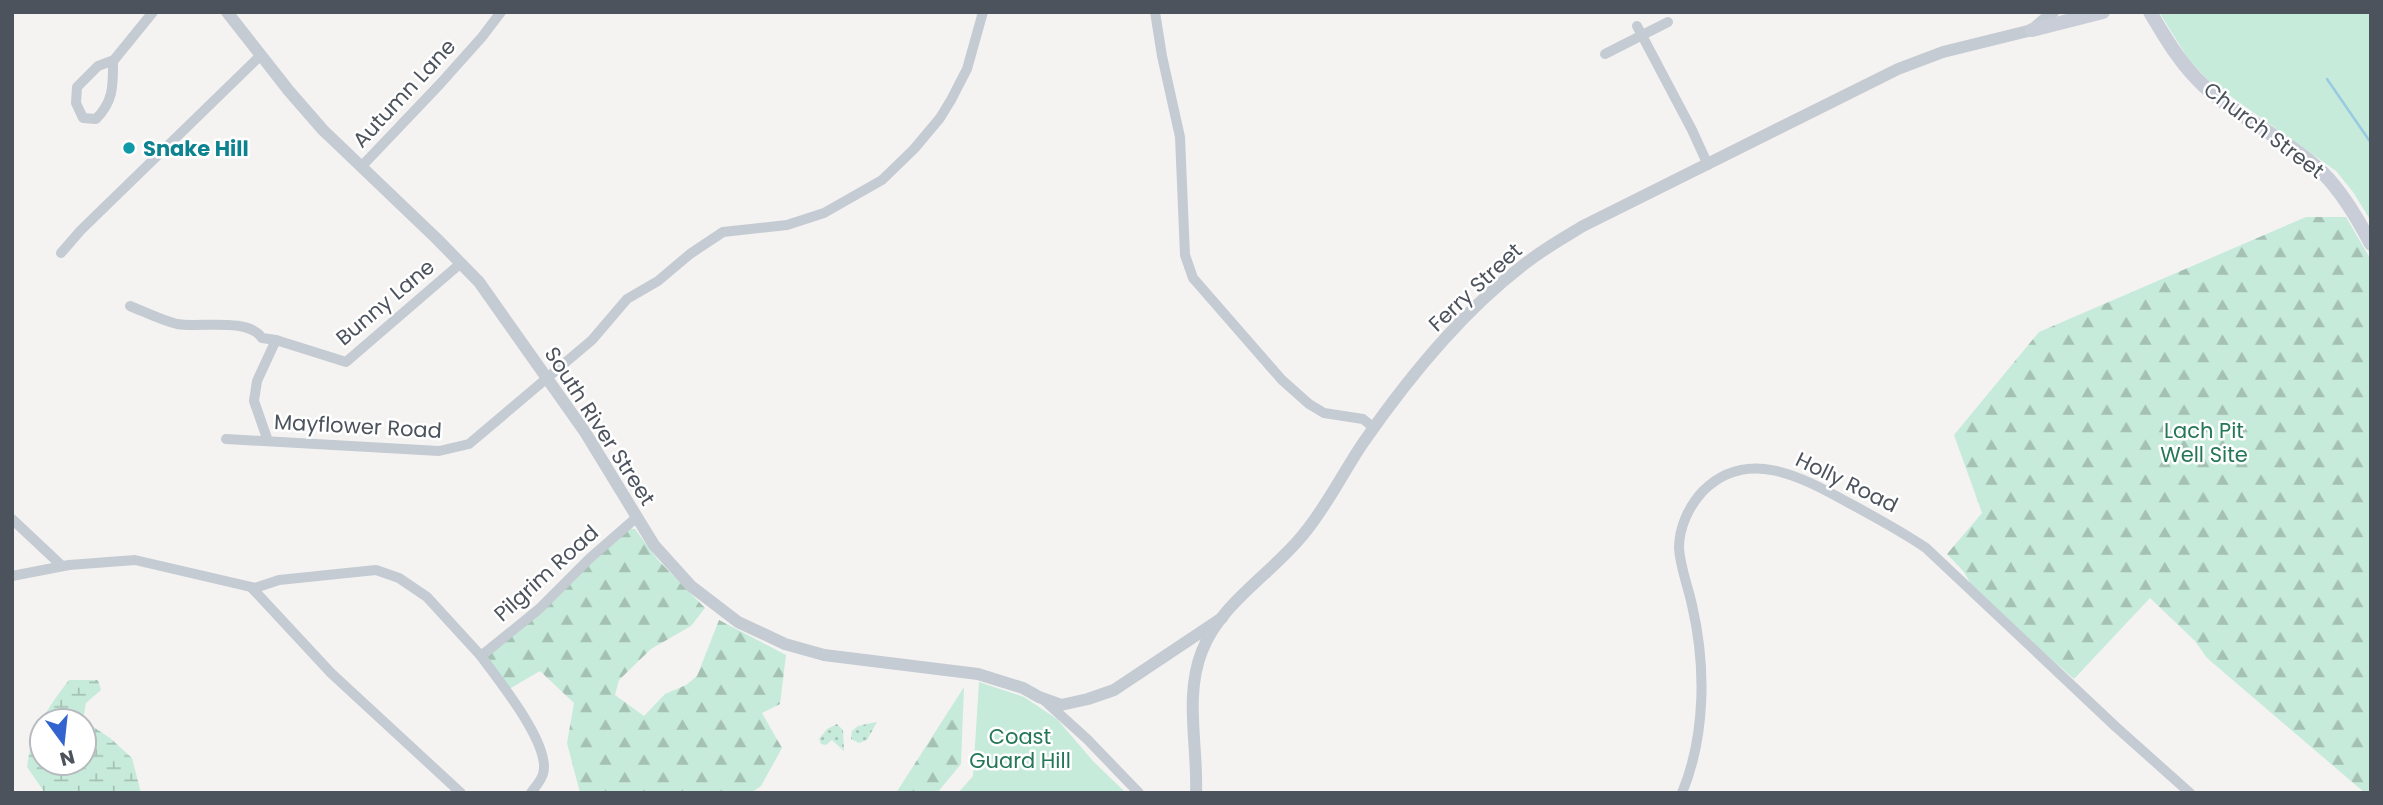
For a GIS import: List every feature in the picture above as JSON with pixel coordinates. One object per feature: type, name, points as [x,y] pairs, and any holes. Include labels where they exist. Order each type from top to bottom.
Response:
[{"type":"main road","points":[[2032,30],[2103,12]]},
{"type":"main road","name":"Church Street","points":[[2135,12],[2152,15],[2177,56],[2203,85],[2325,175],[2342,196],[2371,244]]},
{"type":"street","points":[[113,61],[111,94],[107,108],[96,119],[83,118],[76,103],[77,87],[98,66],[113,61],[153,12]]},
{"type":"street","name":"South River Street","points":[[227,12],[260,56],[323,130],[461,263],[492,300],[547,376],[654,545],[691,586],[720,610],[785,645],[824,655],[978,674],[1023,688],[1061,705],[1103,695],[1222,618]]},
{"type":"street","name":"Autumn Lane","points":[[361,167],[440,84],[501,12]]},
{"type":"street","name":"Mayflower Road","points":[[226,439],[439,451],[469,444],[592,340],[627,299],[669,273],[690,254],[723,232],[787,225],[824,213],[882,180],[915,149],[951,100],[967,69],[983,12]]},
{"type":"street","points":[[1155,12],[1180,137],[1185,255],[1193,278],[1282,380],[1309,404],[1324,413],[1363,419],[1374,428]]},
{"type":"street","name":"Ferry Street","points":[[1196,793],[1193,683],[1202,650],[1222,618],[1304,534],[1374,428],[1447,337],[1527,261],[1583,226],[1912,63],[1944,52],[2032,30],[2053,12]]},
{"type":"street","points":[[1605,54],[1639,31],[1668,22]]},
{"type":"street","points":[[1639,31],[1708,165]]},
{"type":"street","points":[[61,253],[81,229],[260,56]]},
{"type":"street","name":"Bunny Lane","points":[[130,306],[178,324],[223,323],[258,332],[262,338],[346,362],[461,263]]},
{"type":"street","points":[[268,441],[254,401],[257,381],[276,340]]},
{"type":"street","name":"Holly Road","points":[[1682,793],[1696,739],[1701,665],[1692,605],[1679,550],[1680,534],[1687,514],[1710,484],[1727,475],[1749,469],[1770,468],[1812,482],[1901,531],[1926,548],[2190,793]]},
{"type":"street","name":"Pilgrim Road","points":[[481,656],[539,609],[590,558],[637,517]]},
{"type":"street","points":[[12,519],[62,566]]},
{"type":"street","points":[[12,576],[62,566],[135,559],[255,588],[279,580],[353,571],[376,570],[388,573],[427,597],[481,656],[525,717],[542,755],[543,774],[531,793]]},
{"type":"street","points":[[251,587],[331,674],[461,793]]},
{"type":"street","name":"South River Street","points":[[1039,697],[1078,730],[1139,793]]},
{"type":"green space","points":[[2159,12],[2371,12],[2371,221],[2336,171],[2209,81],[2189,60]]},
{"type":"green space","name":"Lach Pit Well Site","points":[[2306,217],[2346,217],[2371,260],[2371,793],[2365,793],[2207,658],[2195,641],[2150,598],[2074,679],[1976,593],[1964,572],[1947,554],[1982,513],[1954,435],[2039,332]]},
{"type":"green space","points":[[625,528],[635,529],[658,560],[705,608],[691,626],[651,649],[619,680],[615,695],[644,716],[665,694],[686,685],[697,676],[719,620],[786,655],[780,704],[762,713],[782,748],[761,786],[751,793],[580,793],[567,743],[574,703],[540,671],[506,691],[481,656]]},
{"type":"green space","points":[[69,680],[98,680],[101,690],[86,703],[85,707],[50,707]]},
{"type":"green space","name":"Coast Guard Hill","points":[[979,682],[1024,697],[1057,719],[1093,761],[1126,793],[958,793],[973,776]]},
{"type":"green space","points":[[964,687],[961,764],[937,793],[896,793]]},
{"type":"green space","points":[[877,722],[867,740],[859,743],[851,739],[852,731],[858,726]]},
{"type":"green space","points":[[837,724],[843,730],[844,751],[832,740],[826,745],[821,744],[819,739],[827,729]]},
{"type":"green space","points":[[98,730],[132,758],[141,793],[42,793],[43,790],[34,777],[98,777]]},
{"type":"waterway","points":[[2327,79],[2371,143]]},
{"type":"place","name":"Snake Hill","points":[[129,148]]}]
